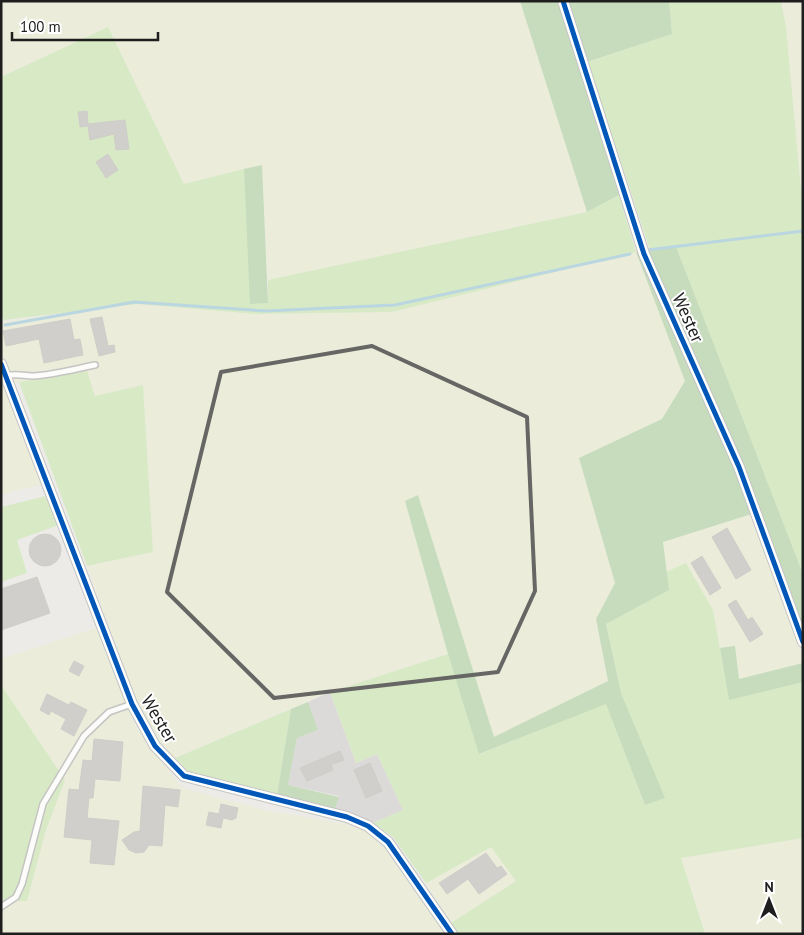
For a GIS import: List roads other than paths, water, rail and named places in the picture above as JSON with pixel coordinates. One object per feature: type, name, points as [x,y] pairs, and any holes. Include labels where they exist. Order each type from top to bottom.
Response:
[{"type":"street","name":"Wester","points":[[563,1],[644,254],[739,467],[803,642]]},
{"type":"street","name":"Wester","points":[[1,364],[132,704],[155,746],[184,776],[347,817],[368,826],[388,842],[452,934]]},
{"type":"lane","points":[[6,376],[16,373],[32,376],[95,365]]},
{"type":"lane","points":[[1,907],[16,897],[22,884],[43,804],[84,736],[110,712],[132,704]]},
{"type":"waterway","points":[[647,250],[803,231]]},
{"type":"waterway","points":[[5,325],[134,302],[266,311],[395,305],[630,254]]}]
